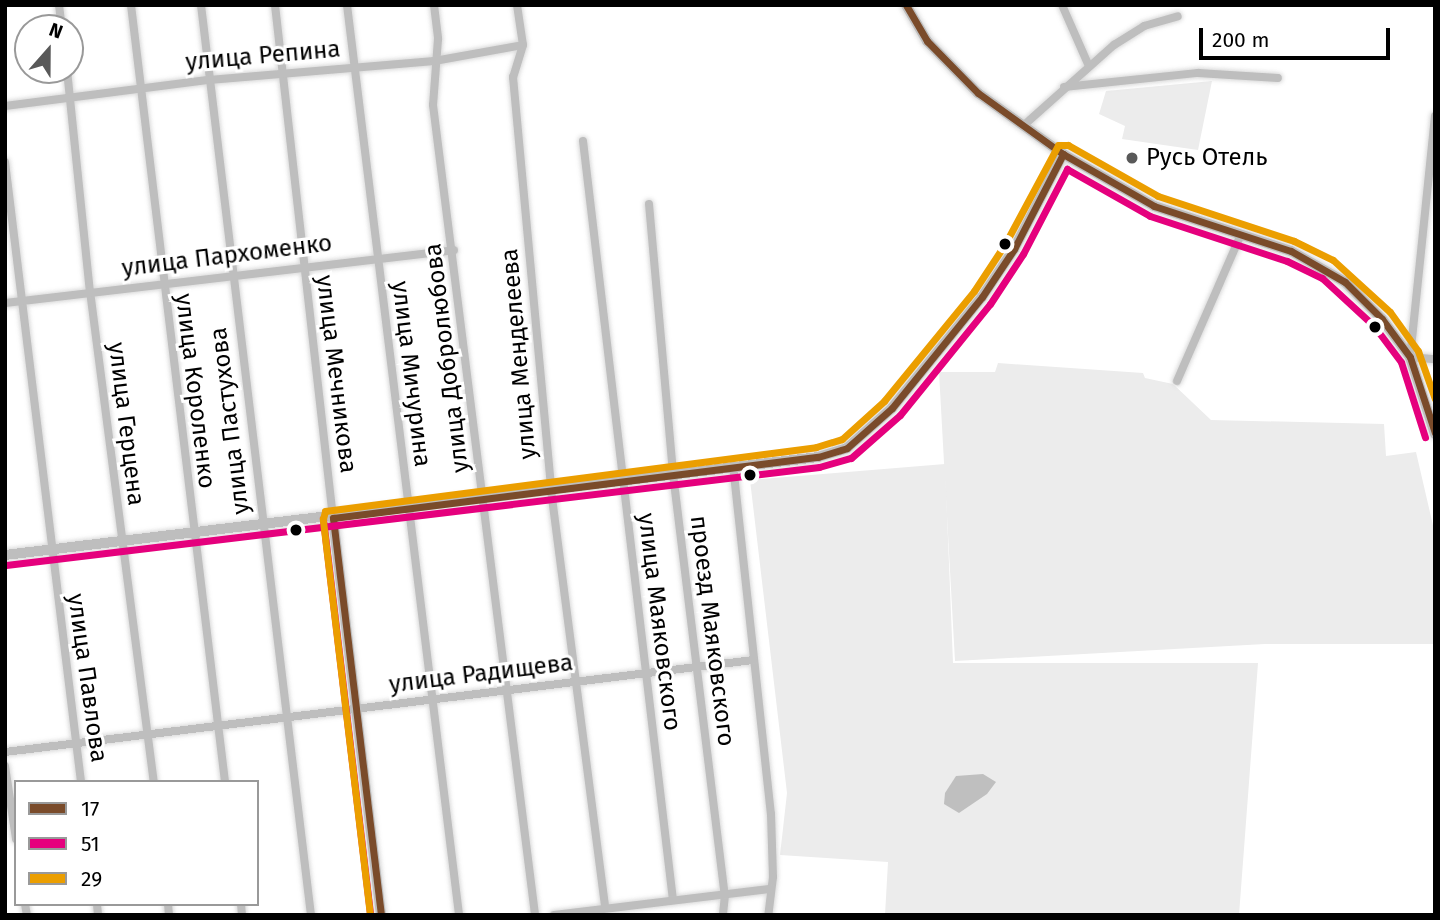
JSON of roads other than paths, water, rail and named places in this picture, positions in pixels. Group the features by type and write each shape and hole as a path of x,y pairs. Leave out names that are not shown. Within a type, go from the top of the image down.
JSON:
{"main road":[{"path":"906,5 927,41 978,93 1063,153 1154,206 1240,237 1291,251 1328,269 1384,322 1410,357 1435,434"},
{"path":"5,555 408,508 733,465 818,457 847,448 868,431 982,297 1014,249 1063,153"},
{"name":"улица Мечникова","path":"333,517 381,915"}],"street":[{"name":"улица Короленко","path":"131,5 225,780"},
{"name":"улица Пастухова","path":"201,5 311,915"},
{"name":"улица Мечникова","path":"275,5 302,265 333,517"},
{"name":"улица Мичурина","path":"347,5 430,699 459,915"},
{"name":"улица Добролюбова","path":"434,5 438,39 434,61 433,105 454,250 536,915"},
{"name":"улица Менделеева","path":"517,5 523,45 513,77 551,489 605,908"},
{"path":"1062,5 1088,64"},
{"path":"1023,126 1088,64 1144,26 1178,16"},
{"name":"улица Репина","path":"5,106 209,80 434,61 523,45"},
{"path":"1064,87 1198,73 1278,78"},
{"name":"улица Герцена","path":"69,84 90,291 154,780"},
{"path":"1435,116 1431,193 1410,357 1435,359"},
{"name":"улица Маяковского","path":"583,141 621,480 673,900"},
{"name":"улица Павлова","path":"5,162 81,780"},
{"name":"проезд Маяковского","path":"649,204 673,474 725,895 723,915"},
{"path":"1177,381 1240,237"},
{"name":"улица Пархоменко","path":"5,303 302,265 454,250"},
{"path":"733,465 771,814 774,877 769,889 768,915"},
{"name":"улица Радищева","path":"5,752 149,738 430,699 754,660"},
{"path":"5,766 14,826"},
{"path":"554,915 769,889"}],"place":[{"name":"Русь Отель","path":"1132,158"}]}
